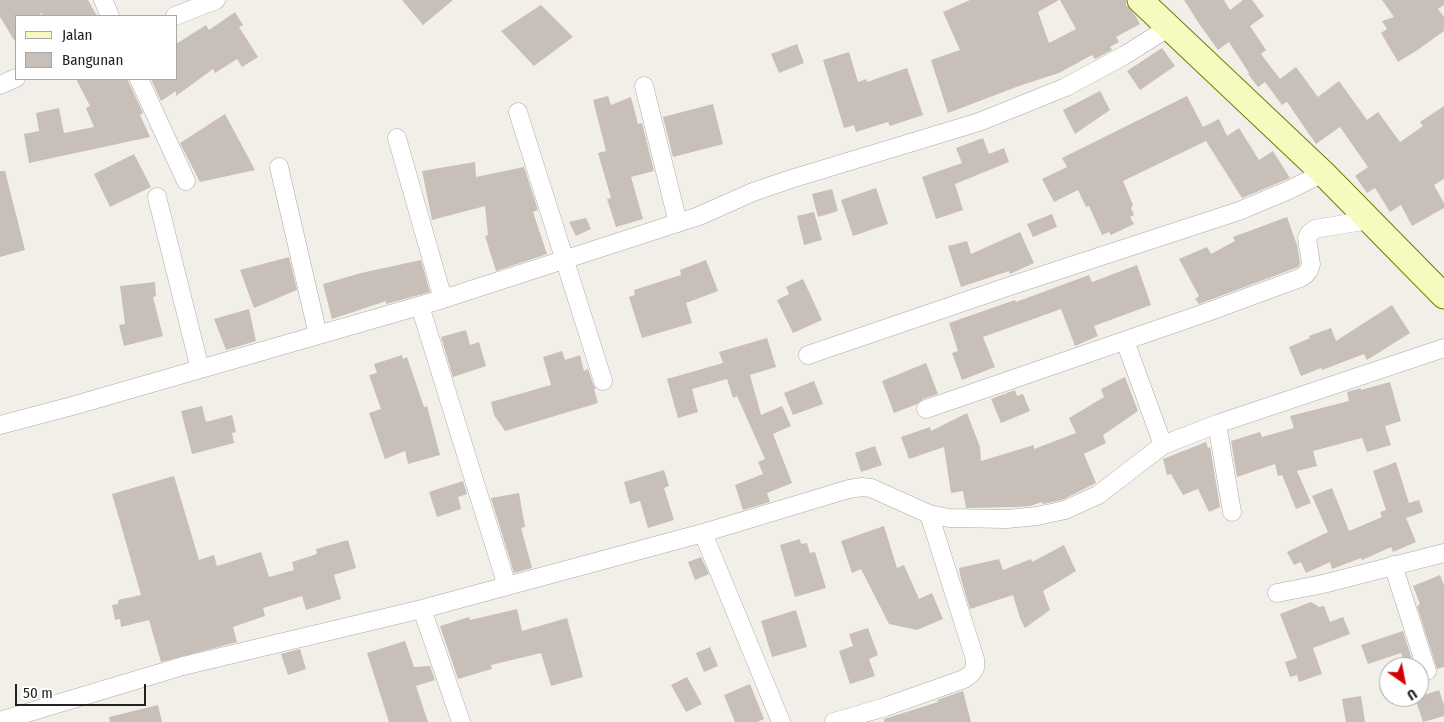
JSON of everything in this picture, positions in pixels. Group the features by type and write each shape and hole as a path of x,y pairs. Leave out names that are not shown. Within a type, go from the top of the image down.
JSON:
{"main road":[{"path":"1140,0 1323,173 1444,296"}],"street":[{"path":"103,0 110,15"},
{"path":"178,15 216,0"},
{"path":"0,425 443,299 699,216 753,192 791,178 980,122 1066,87 1125,55 1168,28"},
{"path":"0,85 15,78"},
{"path":"139,80 186,181"},
{"path":"644,86 678,223"},
{"path":"518,112 603,381"},
{"path":"397,138 443,299"},
{"path":"279,167 318,335"},
{"path":"808,355 1238,211 1290,190 1323,173"},
{"path":"157,197 200,369"},
{"path":"926,409 1205,313 1300,278 1309,270 1308,234 1315,229 1369,220"},
{"path":"420,306 507,586"},
{"path":"1125,341 1163,444"},
{"path":"0,721 184,666 422,609 704,533 849,489 872,488 929,514 949,518 1007,519 1037,516 1065,510 1098,495 1163,444 1444,348"},
{"path":"1217,424 1232,512"},
{"path":"834,722 885,707 964,679 975,668 975,659 929,514"},
{"path":"704,533 781,722"},
{"path":"1277,593 1323,584 1444,553"},
{"path":"1393,565 1423,657"},
{"path":"422,609 461,722"}],"building":[{"path":"0,0 88,0 96,15 42,15 40,12 41,15 15,15 15,41 0,17"},
{"path":"402,0 453,0 423,25"},
{"path":"970,0 1059,0 1038,12 1049,43 1076,29 1060,0 1126,0 1126,5 1140,24 1116,37 1119,42 1110,47 1112,50 1095,59 1092,55 1059,73 948,113 931,60 960,50 943,12"},
{"path":"1184,0 1224,0 1230,10 1243,0 1252,0 1264,16 1250,26 1266,50 1261,54 1280,79 1296,67 1318,97 1339,81 1367,120 1378,112 1400,142 1423,126 1420,122 1444,106 1444,179 1434,185 1444,203 1444,208 1412,226 1401,205 1390,212 1375,188 1367,193 1355,176 1368,167 1340,127 1316,144 1287,102 1282,105 1265,82 1258,87 1229,42 1218,50"},
{"path":"1382,0 1444,0 1444,5 1438,9 1444,17 1444,31 1398,62 1381,33 1387,29 1382,21 1394,17"},
{"path":"541,5 573,37 534,66 501,31"},
{"path":"235,12 243,25 239,27 258,57 242,67 237,59 215,73 213,69 176,96 176,91 161,101 151,80 178,80 178,43 206,25 209,30"},
{"path":"797,44 804,63 779,73 771,54"},
{"path":"1162,48 1175,66 1140,90 1127,71"},
{"path":"849,52 858,82 867,79 867,82 907,68 923,115 890,126 888,122 856,132 854,125 844,128 823,60"},
{"path":"77,80 128,80 143,113 140,115 150,137 29,163 24,134 39,131 36,113 59,108 64,133 94,127 86,108 90,106"},
{"path":"1100,91 1110,110 1075,134 1063,110"},
{"path":"608,96 611,105 631,97 638,124 642,123 654,171 631,177 643,219 616,227 607,199 611,198 598,153 606,151 593,100"},
{"path":"1187,96 1203,127 1219,119 1227,136 1239,128 1259,160 1273,151 1290,178 1242,198 1206,141 1123,181 1133,205 1131,208 1134,215 1130,217 1134,224 1111,235 1109,232 1102,235 1089,206 1086,207 1078,190 1054,202 1042,179 1067,167 1062,158"},
{"path":"713,104 723,144 673,157 663,117"},
{"path":"225,114 255,170 200,182 180,143"},
{"path":"983,138 989,154 1004,148 1009,162 955,184 963,210 936,219 922,177 962,163 956,148"},
{"path":"134,154 151,187 110,207 94,174"},
{"path":"475,162 476,177 524,167 538,210 533,212 547,254 496,271 485,236 488,235 485,206 432,220 422,171"},
{"path":"0,171 5,171 25,250 0,257"},
{"path":"876,188 888,224 853,236 841,200"},
{"path":"832,189 838,211 818,217 812,194"},
{"path":"814,212 822,240 804,245 797,216"},
{"path":"1052,214 1057,227 1033,237 1027,224"},
{"path":"1287,217 1297,245 1300,263 1298,267 1199,304 1195,299 1199,296 1179,259 1207,247 1211,254 1235,241 1233,237"},
{"path":"586,218 591,229 576,236 569,222"},
{"path":"1020,232 1034,263 1010,274 1009,271 961,287 948,246 967,241 971,254"},
{"path":"289,257 297,290 254,308 240,270"},
{"path":"421,260 430,292 386,304 386,301 332,319 323,284 361,273"},
{"path":"706,260 718,291 686,303 692,323 642,338 629,297 635,295 634,290 681,275 680,270"},
{"path":"1137,265 1151,305 1094,326 1098,336 1075,346 1061,309 983,337 995,367 962,380 952,353 958,351 949,323 1015,300 1016,302 1089,275 1092,282"},
{"path":"803,279 822,320 793,333 777,300 789,294 786,287"},
{"path":"155,282 156,296 153,297 163,336 124,346 119,325 125,324 120,286"},
{"path":"1392,305 1410,333 1367,360 1364,354 1301,376 1289,347 1310,338 1309,336 1331,328 1336,341"},
{"path":"249,309 256,341 226,350 214,319"},
{"path":"466,330 470,345 479,342 486,366 453,377 441,337"},
{"path":"767,338 776,367 750,375 761,415 782,406 791,426 773,434 792,483 767,493 770,502 743,510 735,485 763,474 758,462 765,459 737,396 733,398 727,379 692,389 698,412 678,418 667,379 723,363 719,352"},
{"path":"562,351 565,360 580,355 584,371 588,369 596,389 594,389 598,403 505,431 494,415 491,402 551,385 543,357"},
{"path":"402,355 403,359 407,357 424,407 427,406 440,455 408,464 405,451 385,459 369,413 381,409 369,375 377,373 374,364"},
{"path":"926,363 938,394 894,413 882,381"},
{"path":"1125,377 1138,411 1103,435 1106,443 1084,454 1096,483 1062,500 1043,504 1042,502 1030,506 966,508 963,491 951,493 944,447 909,459 901,437 930,427 931,431 967,413 980,447 981,461 1034,445 1034,449 1076,433 1069,418 1104,397 1101,389"},
{"path":"814,381 823,404 793,415 784,393"},
{"path":"1390,382 1401,421 1385,426 1391,445 1367,452 1362,438 1313,451 1317,466 1297,471 1311,503 1296,509 1282,475 1278,476 1275,464 1237,477 1231,441 1260,432 1262,437 1294,428 1290,416 1349,401 1347,392"},
{"path":"1015,390 1017,396 1023,394 1030,411 1001,423 991,399"},
{"path":"202,406 206,422 232,415 236,432 232,433 234,443 192,454 181,411"},
{"path":"1206,442 1208,448 1210,447 1220,507 1209,512 1198,489 1183,495 1171,474 1167,475 1163,459"},
{"path":"875,446 882,465 861,472 855,453"},
{"path":"1396,462 1409,503 1419,500 1423,512 1406,518 1416,542 1393,552 1391,547 1362,560 1361,558 1332,569 1330,562 1306,573 1301,562 1294,565 1287,552 1328,532 1312,496 1332,488 1349,531 1382,517 1380,512 1386,510 1373,471"},
{"path":"664,470 669,486 664,488 674,520 648,528 640,501 630,504 624,482"},
{"path":"174,476 199,560 214,555 217,566 261,552 269,577 294,570 292,562 317,554 316,549 348,540 356,568 334,575 341,599 306,610 302,596 263,608 265,616 233,627 237,642 161,662 149,620 121,627 120,619 115,620 112,605 118,604 118,600 141,595 112,494"},
{"path":"463,481 467,494 458,497 461,509 437,517 429,492"},
{"path":"519,493 525,527 521,528 532,568 514,573 491,498"},
{"path":"884,526 897,568 904,565 919,599 932,593 943,619 917,630 889,624 861,569 852,573 841,541"},
{"path":"800,539 801,544 807,543 810,553 815,552 826,588 795,597 780,545"},
{"path":"1064,545 1076,571 1043,591 1050,610 1025,628 1013,595 970,609 959,568 999,559 1003,570 1031,559 1032,562"},
{"path":"701,557 709,574 695,580 688,562"},
{"path":"1440,575 1444,585 1444,667 1437,669 1417,606 1420,604 1413,586"},
{"path":"1311,602 1319,607 1324,606 1330,622 1343,617 1350,634 1313,648 1322,674 1299,682 1297,675 1290,677 1285,662 1297,658 1280,614"},
{"path":"517,609 522,631 567,618 583,677 551,686 541,653 491,665 492,669 458,679 440,626 469,617 470,620"},
{"path":"796,610 807,647 772,657 761,621"},
{"path":"868,628 878,655 869,659 875,676 850,684 839,651 853,646 849,634"},
{"path":"1403,631 1411,657 1403,657 1401,653 1389,657 1379,657 1379,660 1368,664 1361,645"},
{"path":"405,641 414,667 430,666 435,680 416,686 428,722 389,722 367,653"},
{"path":"710,647 718,666 704,672 696,653"},
{"path":"300,649 306,669 288,675 281,654"},
{"path":"687,677 702,704 686,712 671,685"},
{"path":"750,684 764,719 757,722 735,722 724,695"},
{"path":"1439,690 1444,705 1444,716 1423,722 1418,707 1429,707 1429,693"},
{"path":"963,691 971,722 884,722 884,719 938,702 937,700"},
{"path":"1361,696 1365,722 1346,722 1342,699"},
{"path":"158,705 162,722 110,722 109,717"}]}
